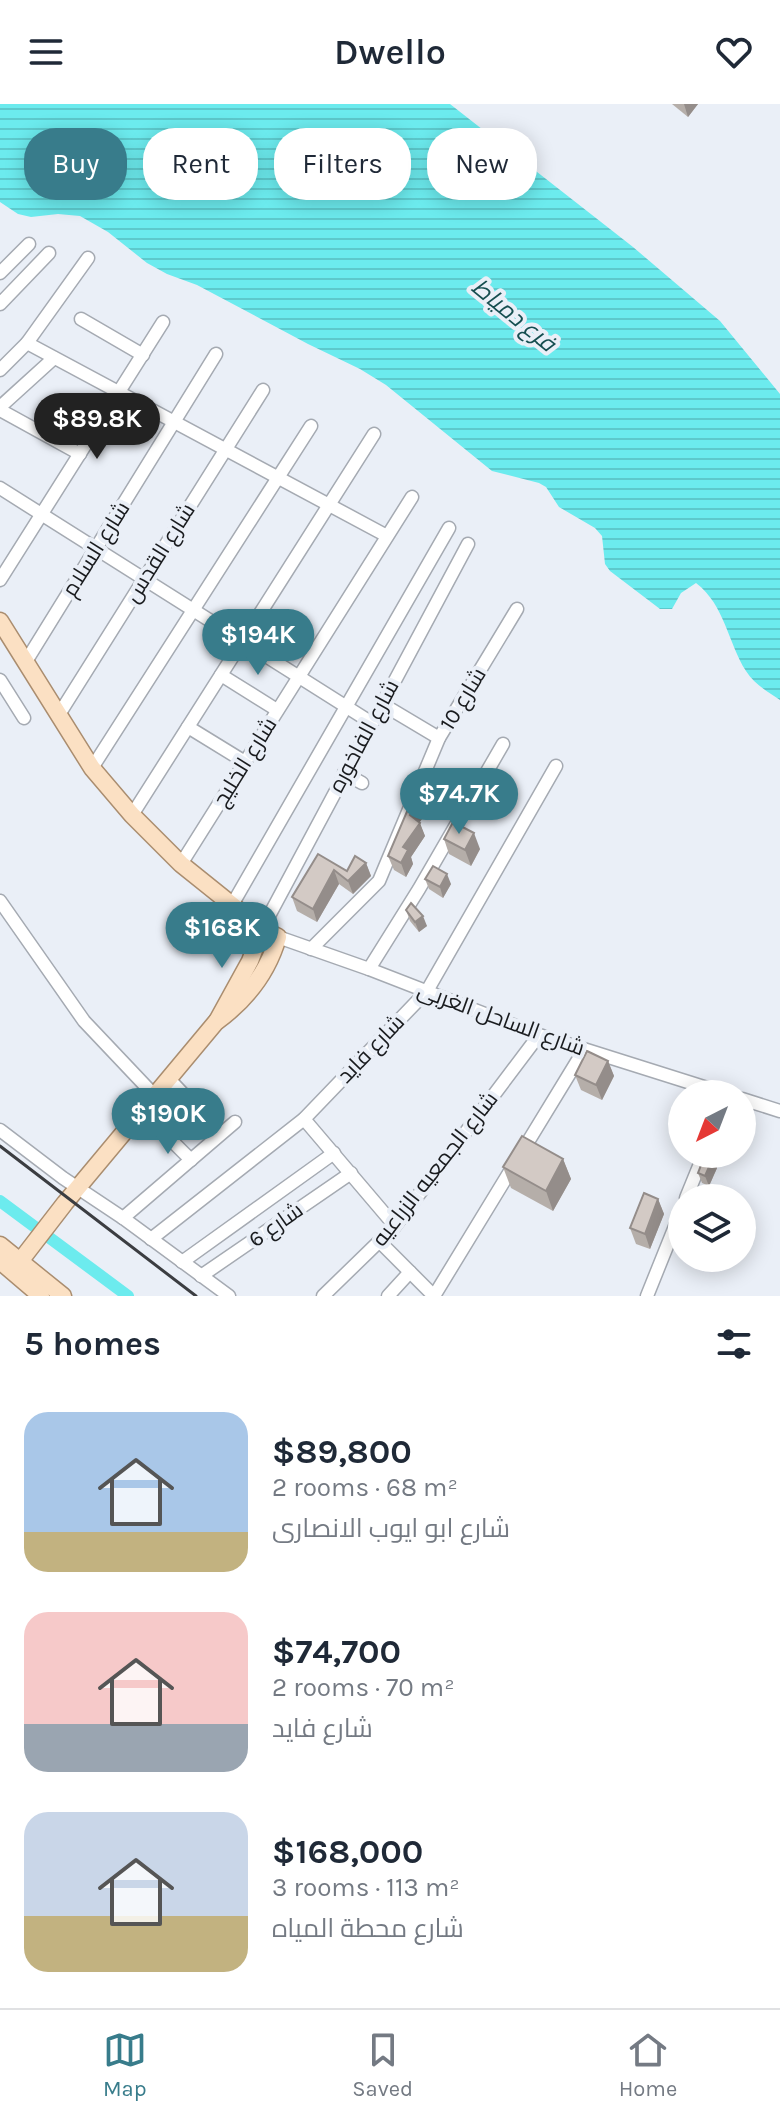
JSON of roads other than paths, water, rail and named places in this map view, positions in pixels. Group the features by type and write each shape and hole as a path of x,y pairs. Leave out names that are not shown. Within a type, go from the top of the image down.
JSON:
{"main road":[{"path":"0,621 92,768 132,815 181,864 262,929 278,937 274,951 252,987 233,1009 216,1022"},
{"path":"25,1254 216,1022 250,961 262,929"},
{"path":"0,1245 25,1254 63,1296"},
{"path":"0,1261 41,1296"}],"street":[{"path":"0,273 29,244"},
{"path":"0,304 49,253"},
{"path":"0,370 27,343 88,258"},
{"path":"81,319 143,355"},
{"path":"0,580 163,322"},
{"path":"27,343 387,536"},
{"name":"شارع السلام","path":"25,663 216,354"},
{"path":"54,358 0,408 80,454"},
{"name":"شارع القدس","path":"58,716 263,390"},
{"path":"92,768 311,426"},
{"path":"132,815 374,434"},
{"path":"0,488 372,723"},
{"name":"شارع الخليج","path":"181,864 412,497"},
{"path":"232,905 449,528"},
{"name":"شارع الفاخوره","path":"262,929 468,544"},
{"name":"شارع 10","path":"311,949 379,881 439,738 517,609"},
{"path":"221,675 277,710"},
{"path":"0,680 4,697 24,718"},
{"path":"382,704 439,738"},
{"path":"188,727 245,762"},
{"path":"369,969 503,744"},
{"name":"شارع فايد","path":"151,1239 304,1119 427,991 556,766"},
{"path":"344,773 362,783"},
{"path":"0,901 84,1021 155,1096"},
{"name":"شارع الساحل الغربى","path":"278,937 539,1035 681,1080"},
{"name":"شارع الجمعيه الزراعيه","path":"323,1296 381,1243 539,1035"},
{"path":"381,1243 434,1296 584,1050"},
{"path":"169,1079 202,1114"},
{"path":"756,1103 780,1111"},
{"path":"142,1111 191,1160"},
{"path":"304,1119 395,1226"},
{"path":"123,1218 235,1122"},
{"path":"0,1130 229,1296"},
{"path":"182,1262 334,1153"},
{"name":"شارع 6","path":"201,1276 351,1173"},
{"path":"647,1296 668,1244"},
{"path":"388,1296 410,1272"}],"water":[{"name":"فرع دمياط","path":"0,104 450,104 481,128 427,128 427,200 537,200 537,172 633,247 720,321 780,394 780,700 749,676 714,602 706,592 696,583 681,593 672,609 660,609 610,571 605,564 602,536 595,528 559,507 546,487 492,471 386,385 197,285 147,263 108,232 80,216 58,214 31,217 18,214 0,202"}],"waterway":[{"path":"0,1201 128,1296"}],"railway":[{"path":"0,1146 196,1296"}]}
